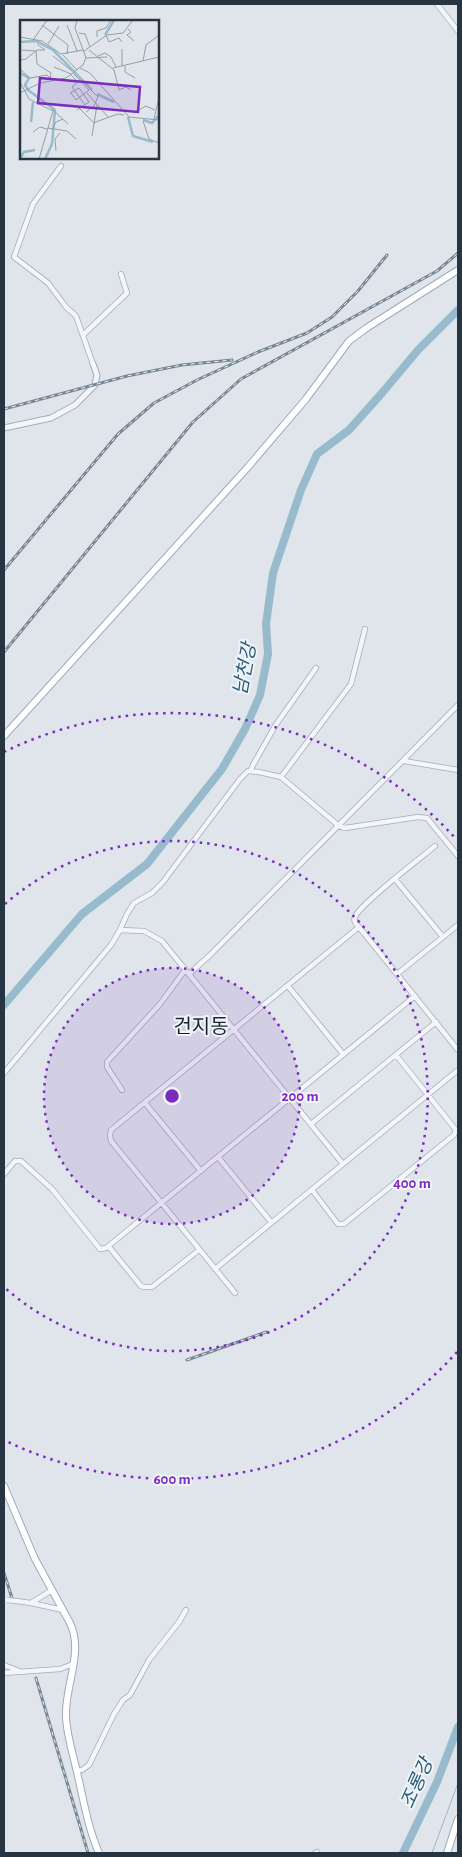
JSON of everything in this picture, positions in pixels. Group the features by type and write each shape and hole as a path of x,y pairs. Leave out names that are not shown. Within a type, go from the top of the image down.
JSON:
{"main road":[{"path":"4,736 248,467 306,399 349,341 458,270"},
{"path":"4,1486 35,1559 74,1635 75,1648 67,1693 66,1717 89,1825 99,1853"},
{"path":"447,1853 458,1818"}],"street":[{"path":"437,4 458,31"},
{"path":"4,428 51,418 75,404 95,385 97,375 76,316 42,278 14,257 32,204 61,166"},
{"path":"83,335 127,292 121,274"},
{"path":"282,777 351,684 365,629"},
{"path":"252,770 275,726 316,668"},
{"path":"122,1090 106,1067 107,1062 187,972 209,956 458,706"},
{"path":"404,761 458,770"},
{"path":"4,1073 111,945 134,903 152,893 162,882 248,771 252,770 282,777 339,826 345,828 422,817 427,818 458,856"},
{"path":"435,846 367,902 355,916 354,920 458,1050"},
{"path":"395,879 443,937"},
{"path":"397,974 458,925"},
{"path":"235,1293 110,1138 111,1130 359,927"},
{"path":"120,930 136,930 151,934 162,941 343,1164"},
{"path":"288,986 343,1054"},
{"path":"4,1174 15,1161 21,1161 52,1190 100,1249 109,1247 415,996"},
{"path":"311,1124 436,1022"},
{"path":"312,1190 338,1224 344,1224 454,1135 456,1130 396,1055"},
{"path":"215,1269 458,1070"},
{"path":"146,1103 200,1171"},
{"path":"218,1157 271,1222"},
{"path":"109,1247 141,1286 148,1288 152,1287 199,1250"},
{"path":"31,1603 52,1590"},
{"path":"6,1600 16,1600 62,1610"},
{"path":"77,1770 86,1768 93,1760 114,1714 123,1700 130,1694 149,1660 179,1622 186,1610"},
{"path":"4,1673 60,1669 73,1664"},
{"path":"4,1665 22,1672"}],"waterway":[{"name":"남천강","path":"4,1005 82,914 147,864 222,769 245,729 260,695 268,654 266,624 273,573 301,490 317,454 349,430 418,350 458,310"},
{"name":"조롱강","path":"403,1853 437,1782 458,1727"},
{"path":"432,1853 458,1783"}],"railway":[{"path":"4,652 193,422 241,379 437,271 458,253"},
{"path":"4,570 118,434 154,403 197,380 258,352 307,333 332,317 358,291 387,255"},
{"path":"4,409 127,376 182,365 232,360"},
{"path":"187,1360 266,1332"},
{"path":"4,1573 12,1598"},
{"path":"36,1678 88,1853"}],"district":[{"name":"건지동","path":"201,1026"}]}
